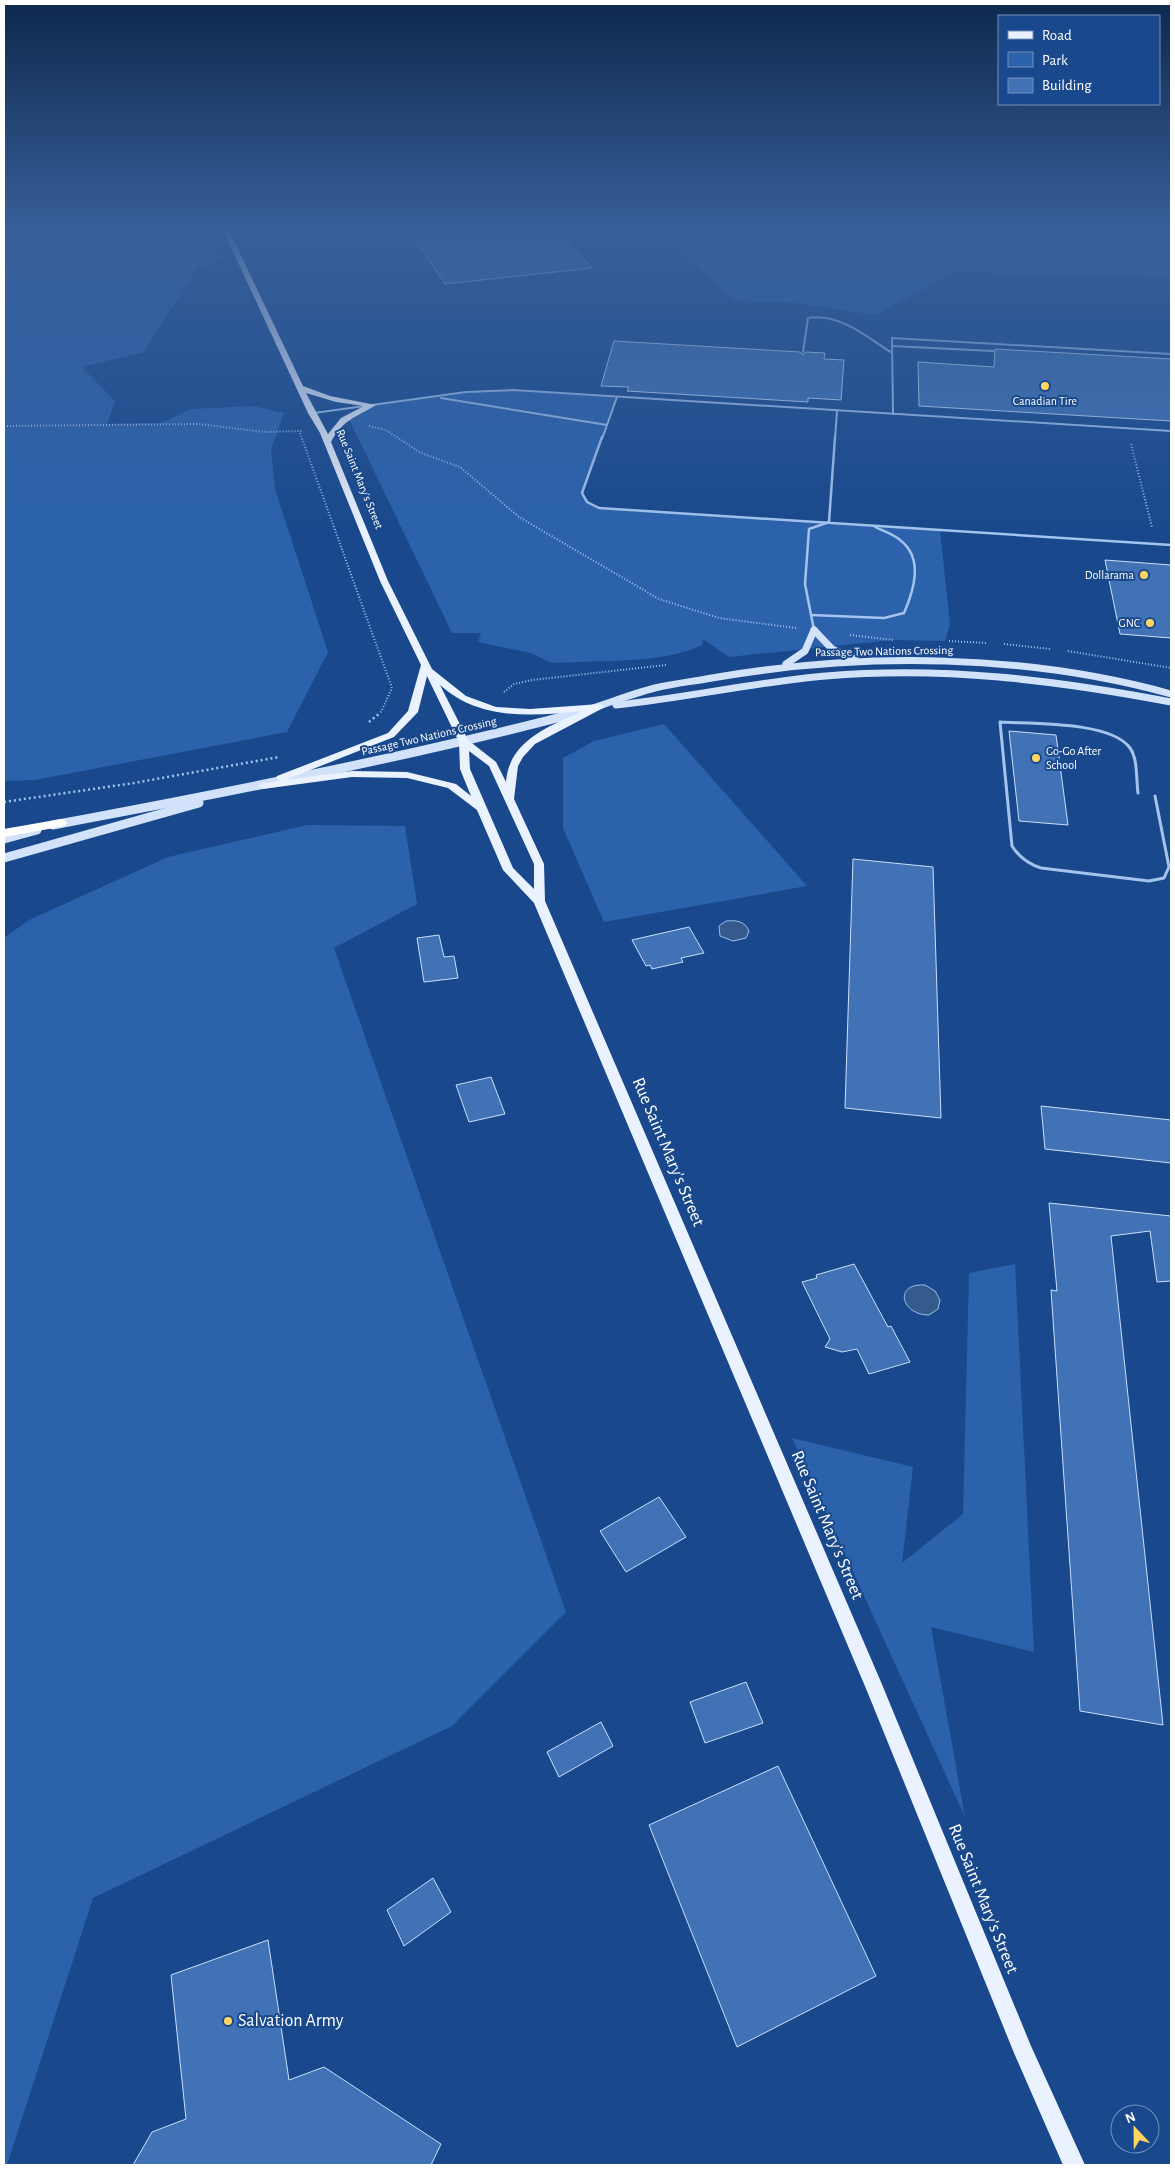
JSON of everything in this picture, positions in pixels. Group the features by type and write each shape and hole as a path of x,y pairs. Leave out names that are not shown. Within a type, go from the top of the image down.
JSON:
{"highway":[{"path":"4,833 61,822"}],"main road":[{"name":"Rue Saint Mary's Street","path":"273,329 312,413 321,427 384,581 464,742 465,769 508,870 539,901 867,1669 1024,2053 1074,2165"},
{"path":"301,388 321,397 342,402 373,405"},
{"path":"327,443 335,426 348,416 373,405"},
{"path":"814,630 828,648 842,656 865,662"},
{"path":"778,667 800,658 809,648 814,630"},
{"name":"Passage Two Nations Crossing","path":"4,839 61,822 263,786 464,742 600,707 654,688 778,667 925,661 1030,666 1126,682 1170,693"},
{"path":"263,786 391,735 413,712 425,666 462,698 492,710 534,712 600,707"},
{"name":"Passage Two Nations Crossing","path":"600,707 668,700 758,684 825,676 936,672 1055,682 1171,702"},
{"path":"510,802 511,773 518,756 531,741 600,707"},
{"name":"Rue Saint Mary's Street","path":"464,742 494,764 539,864 539,901"},
{"path":"263,786 352,774 407,775 452,786 481,808"},
{"name":"Passage Two Nations Crossing","path":"4,858 263,786"}],"lane":[{"path":"803,352 806,329"},
{"path":"853,329 892,353"},
{"path":"893,414 892,338 1171,354"},
{"path":"892,346 993,351"},
{"path":"312,413 490,390 617,396 1171,432"},
{"path":"617,396 582,493 587,502 599,508 1171,545"},
{"path":"436,397 607,425"},
{"path":"828,522 838,411"},
{"path":"814,630 805,584 809,529 828,522"},
{"path":"811,615 884,618 904,612 914,593 914,556 903,542 872,525"},
{"path":"1138,793 1130,748 1115,736 1098,730 1000,722 1012,846 1022,859 1030,865 1041,868 1149,881 1164,878 1168,873 1169,867 1155,796"}],"path":[{"path":"339,423 350,421 386,430 421,453 460,467 519,517 659,599 719,618 893,640"},
{"path":"4,426 161,423 227,425 283,434 321,427"},
{"path":"1127,429 1156,544"},
{"path":"300,432 392,688 380,714 367,724"},
{"path":"4,802 134,783 288,756"}],"green space":[{"path":"4,329 158,329 144,352 82,367 115,401 107,424 161,423 191,409 253,406 284,413 271,449 275,489 328,652 287,732 35,780 4,781"},
{"path":"490,390 617,397 582,493 587,502 599,508 940,530 950,624 945,641 893,640 729,657 703,639 702,645 687,651 651,658 557,663 549,662 531,653 478,642 481,633 452,633 350,421 343,420 373,405"},
{"path":"664,724 807,886 604,922 563,828 563,758 594,741"},
{"path":"307,825 405,826 417,904 334,948 566,1612 452,1726 93,1898 7,2165 4,2165 4,938 29,920 168,857"},
{"path":"1015,1264 1034,1652 931,1627 965,1817 792,1438 913,1467 902,1563 963,1514 969,1273"}],"shaded area":[{"path":"726,921 743,923 749,931 746,938 733,941 720,936 719,926"},
{"path":"925,1285 935,1291 940,1300 938,1309 929,1315 919,1314 912,1310 904,1299 908,1289"}],"building":[{"path":"614,341 800,352 803,355 806,352 825,353 824,359 844,360 841,400 808,398 808,402 627,391 629,387 601,386"},
{"name":"Canadian Tire","path":"995,349 1171,359 1171,421 919,406 918,362 994,367"},
{"path":"1105,560 1171,565 1171,638 1120,634"},
{"name":"Go-Go After School","path":"1009,731 1056,735 1068,825 1019,821"},
{"path":"853,859 933,867 941,1118 845,1108"},
{"path":"689,927 704,953 681,958 683,962 652,969 650,965 646,966 632,940"},
{"path":"439,935 444,957 454,956 458,978 424,982 417,938"},
{"path":"491,1077 505,1114 469,1122 456,1085"},
{"path":"1041,1106 1171,1120 1171,1163 1045,1149"},
{"path":"1049,1203 1171,1216 1171,1281 1157,1282 1150,1231 1111,1236 1163,1725 1080,1711 1051,1290 1057,1291"},
{"path":"854,1264 888,1327 891,1326 910,1362 869,1374 857,1349 842,1352 825,1347 830,1339 802,1282 817,1278 816,1275"},
{"path":"659,1497 686,1537 626,1572 600,1531"},
{"path":"746,1682 763,1723 705,1743 690,1702"},
{"path":"601,1722 613,1746 559,1777 547,1752"},
{"path":"778,1766 876,1976 737,2047 649,1825"},
{"path":"433,1878 451,1912 404,1946 387,1910"},
{"name":"Salvation Army","path":"268,1940 289,2080 324,2067 441,2144 431,2165 133,2165 152,2132 186,2119 171,1975"}],"place":[{"name":"Canadian Tire","path":"1045,386"},
{"name":"Dollarama","path":"1144,575"},
{"name":"GNC","path":"1150,623"},
{"name":"Go-Go After School","path":"1036,758"},
{"name":"Salvation Army","path":"228,2021"}]}
